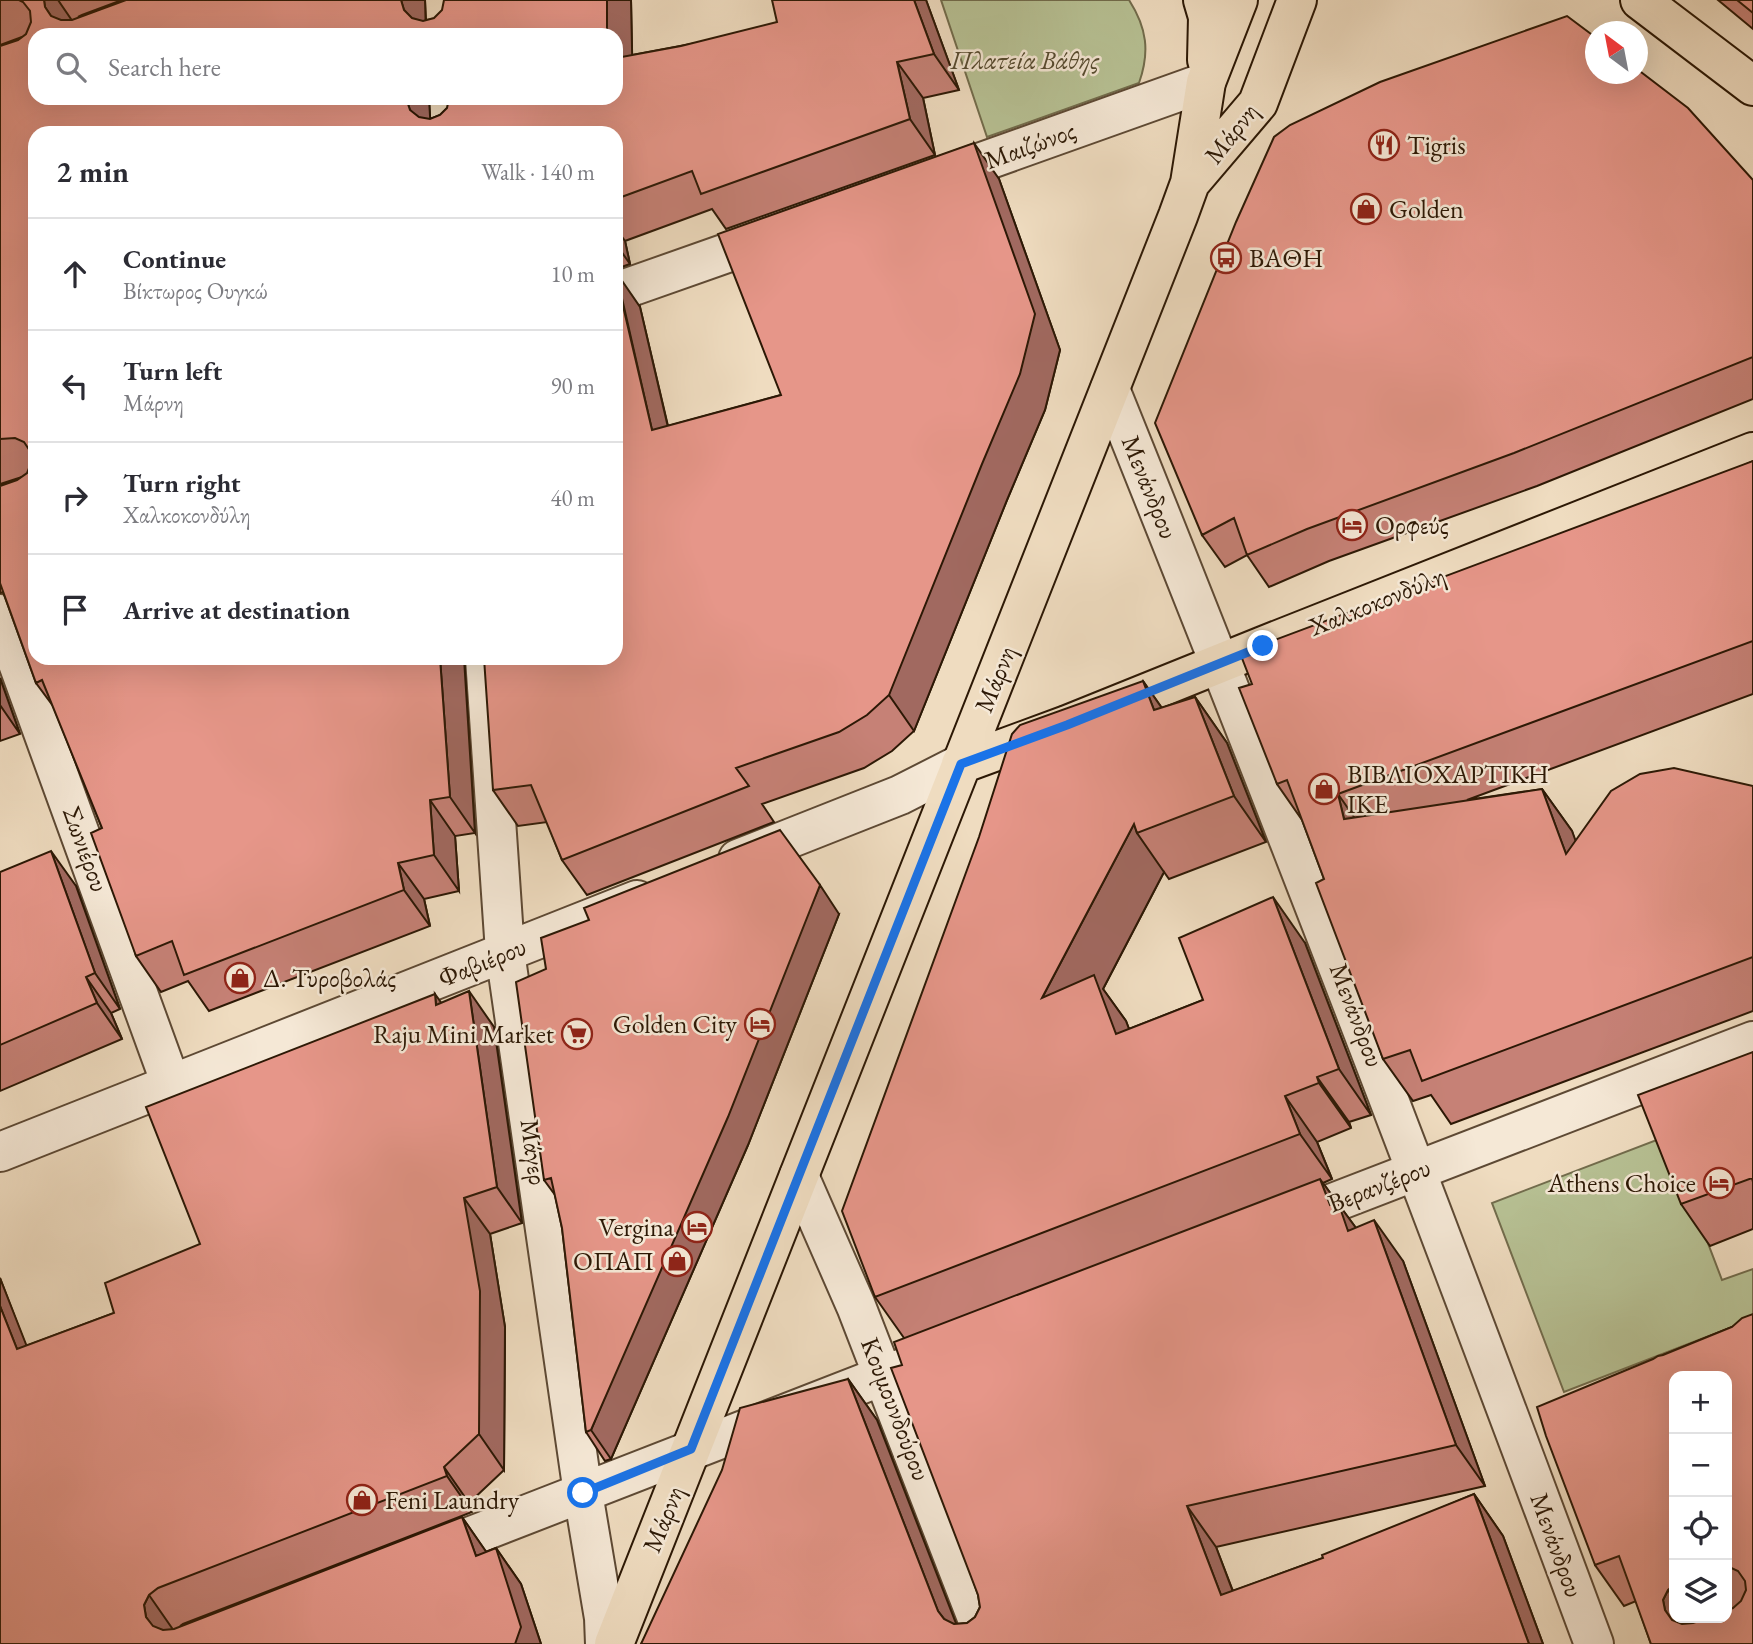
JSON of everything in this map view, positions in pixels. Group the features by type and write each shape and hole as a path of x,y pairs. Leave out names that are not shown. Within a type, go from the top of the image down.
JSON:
{"main road":[{"path":"1203,0 1208,18 1206,82"},
{"name":"Μάρνη","path":"614,1644 1190,183 1206,82 1238,0"},
{"name":"Μάρνη","path":"1190,183 1258,103 1297,0"},
{"path":"1640,0 1753,86"},
{"name":"Χαλκοκονδύλη","path":"961,764 1067,725 1753,452"}],"street":[{"name":"Μαιζώνος","path":"907,189 1206,82"},
{"path":"623,290 803,226"},
{"name":"Μενάνδρου","path":"1110,388 1221,663 1415,1171 1532,1438 1594,1644"},
{"name":"Σωνιέρου","path":"0,614 171,1084"},
{"name":"Μάγερ","path":"485,665 505,953 583,1493 604,1618 605,1644"},
{"path":"702,874 900,795 961,764"},
{"name":"Φαβιέρου","path":"0,1152 665,888"},
{"name":"Βερανζέρου","path":"1261,1230 1753,1041"},
{"name":"Κουμουνδούρου","path":"799,1176 856,1306 987,1644"},
{"path":"393,1566 964,1344"}],"green space":[{"name":"Πλατεία Βάθης","path":"941,0 1129,0 1140,20 1145,40 1145,61 1139,83 987,137"},
{"path":"1667,1136 1722,1280 1753,1269 1753,1319 1564,1392 1492,1203"}],"building":[{"path":"19,0 44,0 51,16 72,20 126,0 401,0 404,10 412,18 423,21 434,18 442,10 444,0 607,0 607,28 28,28 30,11"},
{"path":"772,0 914,0 934,54 897,62 910,119 701,194 692,171 623,196 623,126 28,126 28,448 24,442 15,438 0,439 0,46 26,34 28,29 28,105 408,105 419,117 430,119 440,115 448,105 623,105 623,57 681,46 777,22"},
{"path":"1737,0 1753,0 1753,13"},
{"path":"1567,16 1585,30 1585,84 1648,84 1648,77 1688,108 1753,180 1753,357 1514,453 1307,529 1247,555 1234,518 1202,535 1155,423 1236,222 1274,137 1290,125 1380,82"},
{"path":"974,143 1035,314 1020,374 889,695 867,715 839,732 736,768 749,786 562,860 531,785 493,790 484,665 623,665 623,306 652,430 781,395 718,234"},
{"path":"1753,461 1753,641 1338,794 1344,819 1542,789 1566,854 1611,791 1640,774 1674,768 1753,786 1753,957 1422,1081 1410,1050 1383,1059 1316,883 1324,879 1287,780 1277,784 1239,688 1252,684 1240,653"},
{"path":"28,470 28,661 0,583 0,486"},
{"path":"30,665 441,665 450,797 430,800 434,855 398,863 404,890 184,975 172,941 136,956 91,833 102,828 42,680 36,683"},
{"path":"1143,681 1154,710 1195,697 1234,796 1137,833 1134,824 1042,998 1094,975 1116,1034 1203,1000 1179,938 1273,897 1339,1069 1317,1077 1319,1083 1285,1096 1300,1134 875,1297 842,1211 979,837 1012,734 1020,725"},
{"path":"780,830 820,885 728,1117 591,1430 586,1432 562,1228 551,1178 544,1180 516,982 546,969 541,938 589,920 584,908"},
{"path":"51,851 95,973 86,977 97,1003 0,1045 0,872"},
{"path":"469,991 497,1187 464,1198 480,1291 479,1434 444,1467 447,1476 158,1588 149,1595 144,1605 146,1617 153,1626 163,1630 174,1629 462,1517 476,1556 496,1548 521,1627 515,1644 0,1644 0,1306 17,1349 114,1313 105,1283 200,1244 146,1107 435,994 436,1005"},
{"path":"1753,1052 1753,1182 1752,1178 1681,1204 1638,1095"},
{"path":"1320,1179 1330,1205 1338,1202 1348,1231 1374,1220 1456,1445 1187,1506 1221,1595 1323,1558 1322,1555 1474,1494 1529,1644 641,1644 722,1470 740,1408 848,1379 938,1611 944,1619 954,1624 967,1623 975,1617 980,1607 978,1595 891,1368 902,1365 894,1342"},
{"path":"1753,1314 1753,1644 1651,1644 1619,1556 1595,1565 1537,1407 1732,1327 1742,1318"}],"place":[{"name":"Tigris","path":"1384,145"},
{"name":"Golden","path":"1366,209"},
{"name":"ΒΑΘΗ","path":"1226,258"},
{"name":"Ορφεύς","path":"1352,525"},
{"name":"ΒΙΒΛΙΟΧΑΡΤΙΚΗ ΙΚΕ","path":"1324,789"},
{"name":"Δ. Τυροβολάς","path":"240,978"},
{"name":"Golden City","path":"760,1024"},
{"name":"Raju Mini Market","path":"577,1034"},
{"name":"Athens Choice","path":"1719,1183"},
{"name":"Vergina","path":"697,1227"},
{"name":"ΟΠΑΠ","path":"677,1261"},
{"name":"Feni Laundry","path":"362,1500"}],"route":[{"path":"583,1493 691,1449 961,764 1067,725 1263,646"}]}
